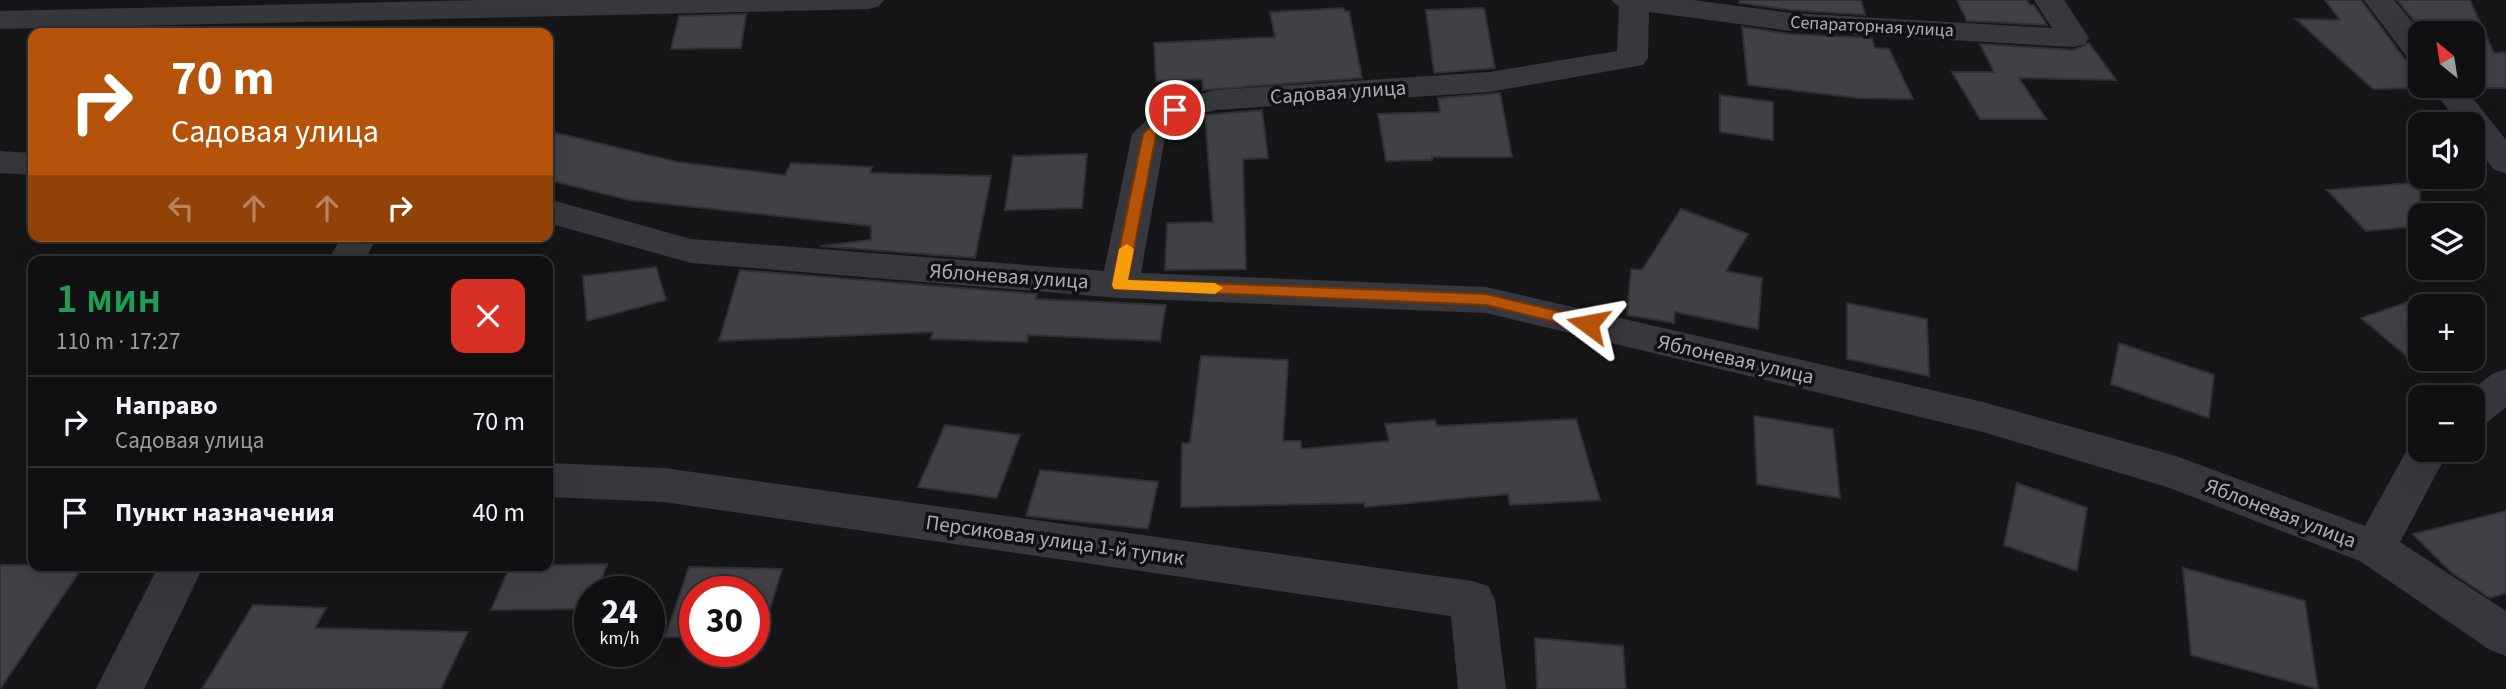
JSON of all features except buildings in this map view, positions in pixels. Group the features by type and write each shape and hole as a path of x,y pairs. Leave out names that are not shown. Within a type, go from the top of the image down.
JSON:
{"street":[{"path":"0,20 869,0"},
{"name":"Сепараторная улица","path":"1630,1 1789,11 2074,38 2049,0"},
{"path":"2379,0 2408,37"},
{"name":"Садовая улица","path":"1119,285 1149,134 1175,110 1216,100 1489,82 1632,58 1630,1"},
{"path":"2455,98 2506,162"},
{"path":"0,162 28,164"},
{"name":"Яблоневая улица","path":"553,212 691,251 1119,285 1486,300 1983,417 2176,473 2375,548 2506,636"},
{"path":"2485,402 2506,384"},
{"path":"2375,548 2422,462"},
{"name":"Персиковая улица 1-й тупик","path":"553,480 664,485 1472,600 1482,689"},
{"path":"121,689 179,571"}],"slow traffic":[{"path":"1127,249 1119,285 1215,288"}],"route":[{"path":"1175,110 1149,134 1119,285 1486,300 1588,324"}]}
